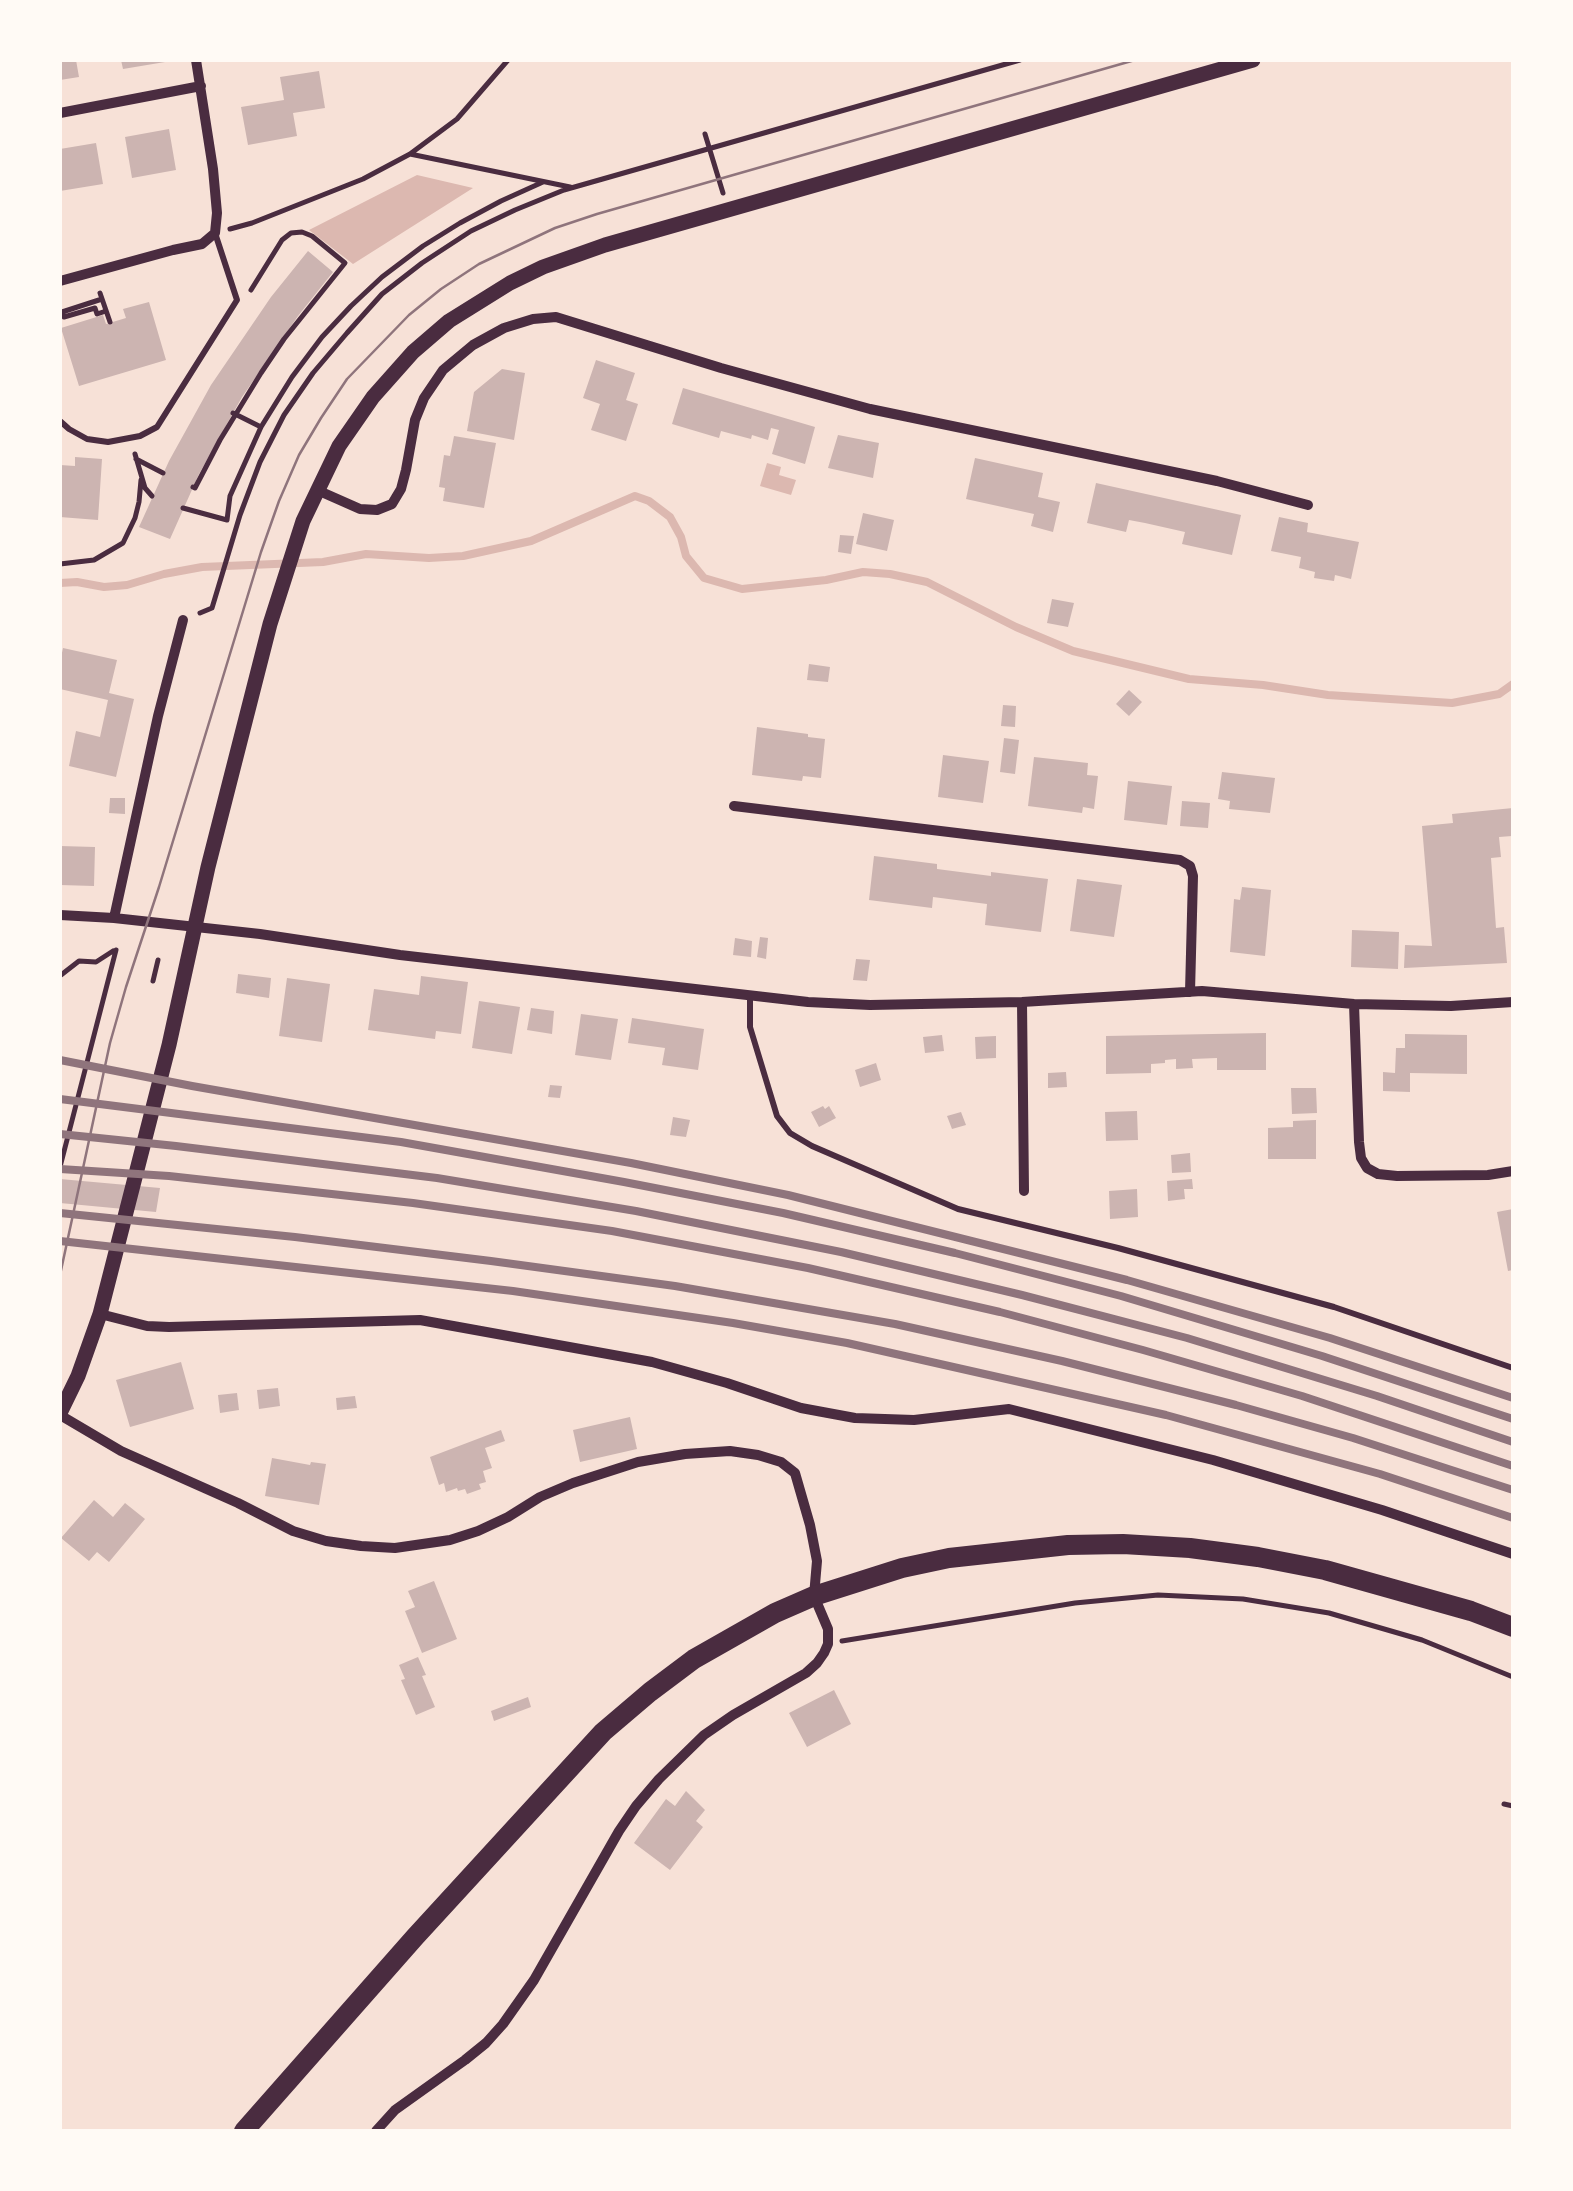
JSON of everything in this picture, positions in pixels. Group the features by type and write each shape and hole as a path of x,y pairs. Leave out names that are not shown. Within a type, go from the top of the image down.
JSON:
{"main road":[{"path":"244,2131 603,1732 694,1659 775,1613 814,1596 902,1568 967,1556 1068,1545 1122,1544 1190,1548 1325,1570 1471,1611 1513,1627"}],"street":[{"path":"60,281 202,244 215,233 213,168 196,60"},
{"path":"376,2131 396,2110 475,2051 503,2024 534,1980 619,1831 659,1779 704,1736 733,1715 806,1673 828,1644 828,1629 814,1596 817,1561 796,1473 781,1462 758,1455 685,1454 638,1462 573,1483 478,1531 450,1540 396,1548 361,1546 293,1532 238,1502 121,1451 60,1414 100,1314 169,1045 252,688 294,549 317,490 339,446 373,397 412,352 478,302 543,267 604,246 1253,60"},
{"path":"60,113 201,86"},
{"path":"317,490 360,509 377,510 392,504 401,490 415,420 443,370 473,345 504,328 532,319 556,317 870,409 1217,481 1308,504"},
{"path":"114,918 183,620"},
{"path":"734,806 1180,860 1190,866 1192,876 1190,992"},
{"path":"60,915 196,926 400,955 808,1002 1022,1002 1190,992 1354,1004 1451,1006 1513,1002"},
{"path":"1022,1002 1024,1191"},
{"path":"1354,1004 1359,1142 1367,1168 1396,1176 1513,1171"},
{"path":"100,1314 147,1326 169,1327 420,1320 652,1362 800,1408 856,1418 914,1420 1009,1409 1213,1460 1513,1554"}],"lane":[{"path":"60,421 87,439 108,442 140,436 157,427 237,300 215,233"},
{"path":"750,996 750,1028 777,1116 790,1133 812,1146 958,1209 1334,1307 1513,1368"}],"path":[{"path":"215,233 252,223 363,179 410,154 457,119 508,60"},
{"path":"705,134 719,179"},
{"path":"410,154 573,188"},
{"path":"232,538 227,520 230,496 260,427 322,337 382,277 423,246 501,201 544,182"},
{"path":"193,487 234,413 284,339 345,262 312,236 291,233 282,240 247,295 237,300"},
{"path":"106,311 97,314 95,308 64,317 62,312 102,296 110,322"},
{"path":"234,413 260,427"},
{"path":"131,438 142,480 152,496"},
{"path":"136,460 163,473"},
{"path":"60,564 94,560 123,543 140,502 142,480"},
{"path":"183,508 227,520"},
{"path":"183,620 212,608 228,554"},
{"path":"60,1168 116,950 96,962 78,961 62,974"},
{"path":"153,980 158,960"},
{"path":"828,1644 1075,1603 1158,1595 1243,1599 1330,1614 1422,1640 1513,1676"},
{"path":"1504,1804 1513,1806"}],"shaded area":[{"path":"417,175 473,188 353,264 309,230"},
{"path":"767,463 781,467 779,475 796,480 791,495 760,486"}],"building":[{"path":"60,60 76,60 79,77 60,80"},
{"path":"121,60 165,60 165,62 123,69"},
{"path":"319,71 325,108 293,113 297,136 248,145 241,107 284,100 280,77"},
{"path":"169,129 176,170 132,178 125,137"},
{"path":"96,143 103,184 60,191 60,149"},
{"path":"308,251 333,272 242,397 199,474 170,539 139,527 169,461 211,385"},
{"path":"149,302 166,360 79,386 61,328 103,315 106,324 126,318 123,309"},
{"path":"596,360 635,373 626,400 638,404 626,441 591,430 600,404 583,398"},
{"path":"502,369 525,373 514,440 467,431 474,392"},
{"path":"683,388 815,427 805,464 772,454 779,430 771,428 768,440 721,431 719,438 672,424"},
{"path":"838,435 879,443 873,478 828,468"},
{"path":"454,436 496,443 484,508 443,501 445,488 439,487 444,455 450,456"},
{"path":"75,457 102,459 98,520 60,517 60,465 75,466"},
{"path":"975,458 1043,473 1038,497 1060,502 1053,532 1031,526 1034,514 966,499"},
{"path":"1096,483 1241,515 1232,555 1182,544 1185,532 1145,523 1129,520 1126,532 1087,523"},
{"path":"863,513 894,520 887,551 856,544"},
{"path":"1279,517 1308,523 1307,532 1359,542 1351,579 1335,575 1334,581 1314,578 1315,572 1299,568 1301,557 1271,551"},
{"path":"840,535 854,536 851,554 838,552"},
{"path":"1052,599 1074,603 1068,627 1047,623"},
{"path":"63,648 117,660 109,693 134,699 116,777 69,766 76,731 100,737 108,700 60,689"},
{"path":"809,664 830,667 828,682 807,680"},
{"path":"1129,690 1142,702 1129,716 1116,704"},
{"path":"1003,705 1016,706 1015,727 1001,726"},
{"path":"757,727 825,739 821,778 803,776 802,781 752,775"},
{"path":"1004,738 1019,740 1015,774 1000,772"},
{"path":"943,755 989,761 983,803 938,797"},
{"path":"1034,757 1088,763 1087,775 1098,776 1094,809 1083,807 1082,813 1028,806"},
{"path":"1222,772 1275,778 1270,813 1229,809 1230,801 1218,799"},
{"path":"1128,781 1172,786 1167,825 1124,820"},
{"path":"110,798 125,798 125,814 109,813"},
{"path":"1182,801 1210,803 1208,828 1180,826"},
{"path":"1513,808 1512,836 1499,837 1501,857 1491,858 1496,928 1504,927 1507,963 1404,968 1405,945 1432,946 1422,826 1453,823 1452,814"},
{"path":"60,846 95,847 94,886 60,885"},
{"path":"874,856 937,864 937,869 1048,879 1041,932 985,925 987,904 933,897 932,908 869,900"},
{"path":"1077,879 1122,885 1114,937 1070,931"},
{"path":"1242,887 1271,890 1265,956 1230,952 1234,899 1240,900"},
{"path":"1352,930 1399,932 1398,969 1351,967"},
{"path":"760,937 768,938 766,959 757,957"},
{"path":"735,938 752,941 751,957 733,955"},
{"path":"856,959 870,960 867,981 853,980"},
{"path":"238,974 271,978 269,998 236,993"},
{"path":"421,976 468,982 461,1034 436,1031 435,1039 368,1030 374,989 419,995"},
{"path":"287,978 330,984 322,1042 279,1036"},
{"path":"479,1001 520,1007 512,1054 472,1048"},
{"path":"531,1008 554,1011 552,1034 527,1030"},
{"path":"581,1014 618,1019 611,1060 575,1055"},
{"path":"632,1018 704,1029 698,1070 662,1065 665,1048 628,1043"},
{"path":"1266,1033 1266,1070 1217,1070 1217,1058 1192,1059 1193,1068 1176,1069 1176,1059 1151,1064 1151,1073 1106,1074 1106,1036"},
{"path":"1405,1034 1467,1035 1467,1074 1410,1073 1410,1092 1383,1091 1383,1072 1395,1073 1396,1048 1405,1048"},
{"path":"942,1035 944,1051 925,1053 923,1037"},
{"path":"996,1036 996,1058 976,1059 975,1037"},
{"path":"876,1063 881,1080 860,1087 855,1070"},
{"path":"1066,1072 1067,1087 1048,1088 1048,1073"},
{"path":"550,1085 562,1086 560,1098 548,1097"},
{"path":"1291,1088 1316,1088 1317,1113 1292,1114"},
{"path":"829,1106 836,1118 819,1127 811,1112"},
{"path":"1137,1111 1138,1140 1106,1141 1105,1112"},
{"path":"961,1112 966,1125 952,1129 947,1116"},
{"path":"673,1117 690,1120 686,1137 670,1135"},
{"path":"1316,1120 1316,1159 1268,1159 1268,1128 1293,1127 1293,1121"},
{"path":"1190,1153 1191,1172 1172,1173 1171,1155"},
{"path":"60,1179 160,1188 156,1212 60,1203"},
{"path":"1192,1179 1193,1189 1184,1189 1185,1199 1168,1201 1167,1181"},
{"path":"1137,1189 1138,1217 1110,1219 1109,1191"},
{"path":"1513,1209 1513,1270 1508,1271 1497,1212"},
{"path":"181,1362 194,1409 130,1427 116,1380"},
{"path":"278,1388 280,1406 259,1409 257,1390"},
{"path":"237,1393 239,1410 220,1413 218,1395"},
{"path":"355,1396 357,1408 337,1410 336,1398"},
{"path":"630,1417 637,1449 580,1462 573,1430"},
{"path":"501,1430 505,1441 485,1448 492,1468 483,1471 486,1482 479,1484 481,1489 467,1494 465,1489 457,1488 446,1492 444,1483 439,1485 430,1457"},
{"path":"272,1458 326,1464 319,1505 265,1496"},
{"path":"94,1500 113,1517 125,1503 145,1519 109,1562 97,1552 89,1561 61,1538"},
{"path":"434,1581 457,1639 422,1653 405,1611 415,1607 408,1591"},
{"path":"418,1657 435,1707 416,1715 399,1665"},
{"path":"834,1690 851,1724 807,1747 789,1713"},
{"path":"528,1697 531,1707 494,1721 491,1711"},
{"path":"686,1791 705,1810 696,1821 703,1827 670,1870 634,1843 666,1799 675,1806"}],"waterway":[{"path":"60,583 127,585 202,567 323,562 366,554 463,556 531,541 635,496 670,517 686,556 704,578 742,589 863,572 890,574 927,582 1073,651 1189,679 1328,695 1452,703 1499,694 1513,684"}],"tram line":[{"path":"60,1275 110,1043 261,552 299,455 347,379 409,315 441,289 479,264 555,228 1135,60"}],"railway":[{"path":"60,1060 788,1195 1127,1280 1330,1338 1513,1398"},
{"path":"60,1099 401,1142 783,1213 1121,1296 1513,1419"},
{"path":"60,1134 437,1178 636,1211 841,1252 1187,1338 1513,1442"},
{"path":"60,1169 169,1176 413,1203 612,1231 808,1268 1143,1350 1302,1396 1513,1466"},
{"path":"60,1213 491,1261 675,1286 895,1324 1236,1405 1513,1490"},
{"path":"60,1241 513,1291 847,1343 1166,1415 1380,1474 1513,1518"}]}
